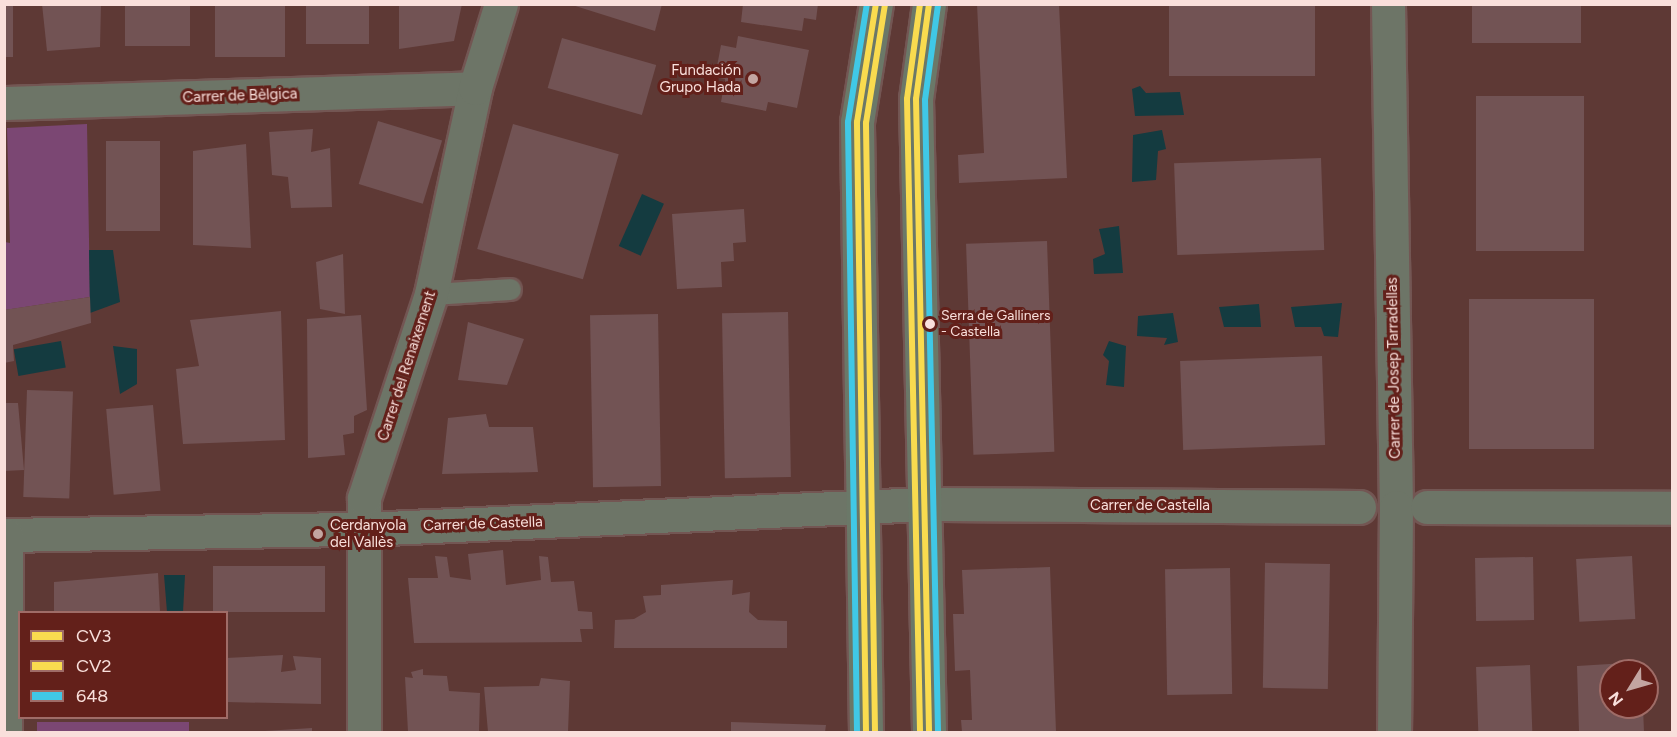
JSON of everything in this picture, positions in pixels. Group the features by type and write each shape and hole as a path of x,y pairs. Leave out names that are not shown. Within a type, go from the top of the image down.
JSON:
{"street":[{"name":"Carrer del Renaixement","path":"364,732 364,498 431,294 475,88 501,4"},
{"path":"866,732 860,510 857,122 876,4"},
{"path":"929,4 916,99 933,504 929,732"},
{"name":"Carrer de Josep Tarradellas","path":"1388,4 1396,507 1394,732"},
{"name":"Carrer de Bèlgica","path":"4,103 475,88"},
{"name":"Carrer de Castella","path":"5,535 364,529 860,510 933,504 1359,507"},
{"path":"1427,507 1672,508"},
{"path":"5,535 5,732"}],"lane":[{"path":"431,294 510,289"}],"shaded area":[{"path":"87,124 90,297 5,310 5,242 10,243 7,128"},
{"path":"37,722 189,722 189,732 37,732"}],"water":[{"path":"1140,86 1146,93 1180,92 1184,115 1135,116 1132,89"},
{"path":"1162,130 1166,149 1158,151 1156,180 1132,182 1133,135"},
{"path":"642,194 664,204 641,256 619,246"},
{"path":"1119,226 1123,273 1094,274 1093,259 1105,254 1099,229"},
{"path":"89,250 113,250 120,302 90,313"},
{"path":"1342,303 1338,337 1324,336 1321,327 1295,327 1291,307"},
{"path":"1259,304 1261,327 1224,327 1219,307"},
{"path":"1173,313 1178,342 1164,345 1167,338 1137,336 1138,316"},
{"path":"61,341 66,368 18,376 14,349"},
{"path":"1109,341 1126,346 1124,387 1106,385 1109,361 1103,355"},
{"path":"113,346 137,349 137,384 120,394"},
{"path":"164,575 185,575 183,611 167,611"}],"building":[{"path":"4,4 13,4 13,57 4,57"},
{"path":"42,4 101,4 100,47 47,51"},
{"path":"125,4 190,4 190,46 125,46"},
{"path":"215,4 285,4 285,57 215,57"},
{"path":"306,4 369,4 369,44 306,44"},
{"path":"399,4 462,4 454,41 399,49"},
{"path":"569,4 662,4 655,31"},
{"path":"743,4 818,4 816,20 804,18 802,31 741,22"},
{"path":"977,4 1059,4 1067,178 959,183 958,155 984,153"},
{"path":"1169,4 1315,4 1315,76 1169,76"},
{"path":"1472,4 1581,4 1581,43 1472,43"},
{"path":"738,36 809,50 797,108 768,102 766,111 721,102 725,79 715,77 721,45 736,48"},
{"path":"562,38 656,65 642,115 548,88"},
{"path":"1476,96 1584,96 1584,251 1476,251"},
{"path":"378,121 442,141 423,204 359,184"},
{"path":"513,124 619,154 583,279 477,249"},
{"path":"313,129 311,152 330,148 332,207 291,208 288,177 272,175 269,132"},
{"path":"106,141 160,141 160,231 106,231"},
{"path":"246,144 251,248 193,245 193,151"},
{"path":"1321,158 1324,250 1177,255 1174,163"},
{"path":"744,209 746,242 733,243 734,261 721,262 722,287 677,289 672,214"},
{"path":"1047,241 1054,452 973,455 966,244"},
{"path":"343,254 345,314 320,309 316,262"},
{"path":"90,297 91,323 13,345 14,361 4,363 4,310"},
{"path":"1469,299 1594,299 1594,449 1469,449"},
{"path":"281,311 285,440 183,444 176,369 199,366 190,320"},
{"path":"788,312 791,477 725,478 722,313"},
{"path":"658,314 661,486 593,487 590,315"},
{"path":"361,315 367,410 354,416 354,433 343,435 345,455 308,458 307,319"},
{"path":"468,322 524,339 507,385 458,380"},
{"path":"1322,356 1325,445 1183,450 1180,361"},
{"path":"27,390 73,392 69,499 23,497"},
{"path":"4,403 18,403 24,470 4,471"},
{"path":"153,405 160,491 114,495 106,409"},
{"path":"486,414 489,427 533,427 538,472 442,474 448,418"},
{"path":"503,550 506,585 541,580 539,556 548,557 551,582 574,581 578,611 592,612 593,629 580,629 582,642 414,643 408,578 438,578 435,556 447,557 450,577 471,580 468,554"},
{"path":"1632,556 1635,619 1579,622 1576,559"},
{"path":"1533,557 1534,620 1476,621 1475,558"},
{"path":"1265,563 1330,564 1328,689 1263,688"},
{"path":"213,566 325,566 325,612 213,611"},
{"path":"1050,567 1056,732 962,732 961,720 972,720 970,670 955,671 953,614 964,614 962,570"},
{"path":"1230,568 1232,694 1167,695 1165,569"},
{"path":"158,573 160,611 54,611 54,582"},
{"path":"733,580 732,595 750,592 749,612 758,620 787,621 787,648 614,648 615,620 634,619 646,612 643,596 661,595 661,585"},
{"path":"283,655 281,672 296,670 293,656 321,658 321,704 228,702 228,658"},
{"path":"1530,665 1532,732 1478,732 1476,667"},
{"path":"1599,665 1599,719 1643,719 1644,732 1579,732 1577,666"},
{"path":"423,669 423,675 447,676 449,691 480,693 479,732 408,732 405,677 413,678 411,672"},
{"path":"541,678 570,681 568,732 488,732 484,687 539,686"},
{"path":"731,722 826,725 825,732 731,732"},
{"path":"312,728 312,732 265,732 265,731"}],"transit line":[{"name":"648","path":"857,732 848,122 867,4"},
{"name":"CV3","path":"866,732 857,122 876,4"},
{"name":"CV2","path":"920,4 907,99 920,732"},
{"name":"CV3","path":"929,4 916,99 929,732"},
{"name":"CV2","path":"875,732 866,123 885,5"},
{"name":"648","path":"938,5 925,100 938,732"}],"place":[{"name":"Fundación Grupo Hada","path":"753,79"},
{"name":"Serra de Galliners - Castella","path":"930,324"},
{"name":"Cerdanyola del Vallès","path":"318,534"}]}
